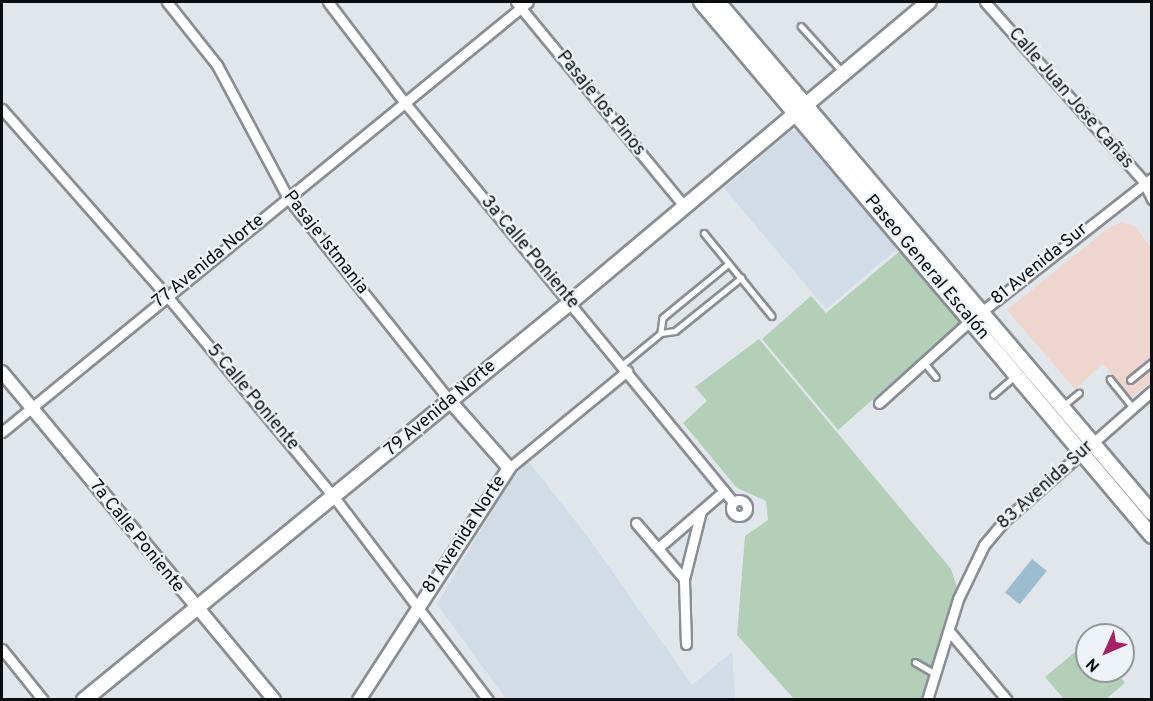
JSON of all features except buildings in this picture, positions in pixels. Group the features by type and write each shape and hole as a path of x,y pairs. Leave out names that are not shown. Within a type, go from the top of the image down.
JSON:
{"main road":[{"name":"Paseo General Escalón","path":"701,2 983,310 1152,513"},
{"name":"Paseo General Escalón","path":"718,2 800,110 1016,375 1152,536"},
{"name":"79 Avenida Norte","path":"84,699 571,302 929,2"}],"street":[{"name":"Pasaje Istmania","path":"167,2 217,65 288,198 450,401 509,468"},
{"name":"3a Calle Poniente","path":"328,2 405,103 571,302 733,502"},
{"name":"Calle Juan Jose Cañas","path":"984,2 1148,180 1152,199"},
{"name":"77 Avenida Norte","path":"2,432 405,103 522,4"},
{"name":"Pasaje los Pinos","path":"522,4 684,207"},
{"name":"5 Calle Poniente","path":"2,109 167,296 334,497 488,699"},
{"name":"81 Avenida Sur","path":"879,404 983,310 1148,180"},
{"name":"81 Avenida Norte","path":"358,699 509,468 624,368"},
{"name":"7a Calle Poniente","path":"2,372 194,608 274,699"},
{"name":"83 Avenida Sur","path":"927,699 962,590 984,545 1004,521 1152,391"},
{"path":"657,548 724,491"},
{"path":"686,644 684,579 701,511"},
{"path":"636,523 684,579"},
{"path":"949,631 1007,699"},
{"path":"2,649 43,699"}],"lane":[{"path":"801,26 843,73"},
{"path":"704,233 772,316"},
{"path":"661,333 663,318 729,264"},
{"path":"624,368 661,333 675,331 741,278"},
{"path":"923,362 936,376"},
{"path":"1130,380 1152,362"},
{"path":"993,395 1016,375"},
{"path":"1110,379 1133,407"},
{"path":"1064,405 1079,393"},
{"path":"915,662 936,674"}],"shaded area":[{"path":"797,130 898,248 826,309 724,188 791,131"},
{"path":"1122,222 1136,227 1151,248 1151,382 1132,397 1103,364 1075,389 1007,310 1111,226"},
{"path":"528,461 588,537 692,685 732,652 735,699 506,699 437,604 511,480"}],"green space":[{"path":"900,251 960,323 838,430 762,339 811,296 826,313"},
{"path":"759,339 951,569 957,587 923,699 794,699 737,635 745,536 768,520 766,501 737,488 683,423 707,401 695,387"},
{"path":"1075,652 1075,683 1125,683 1106,699 1064,699 1045,677"}],"water":[{"path":"1032,559 1047,571 1020,604 1005,592"}]}
